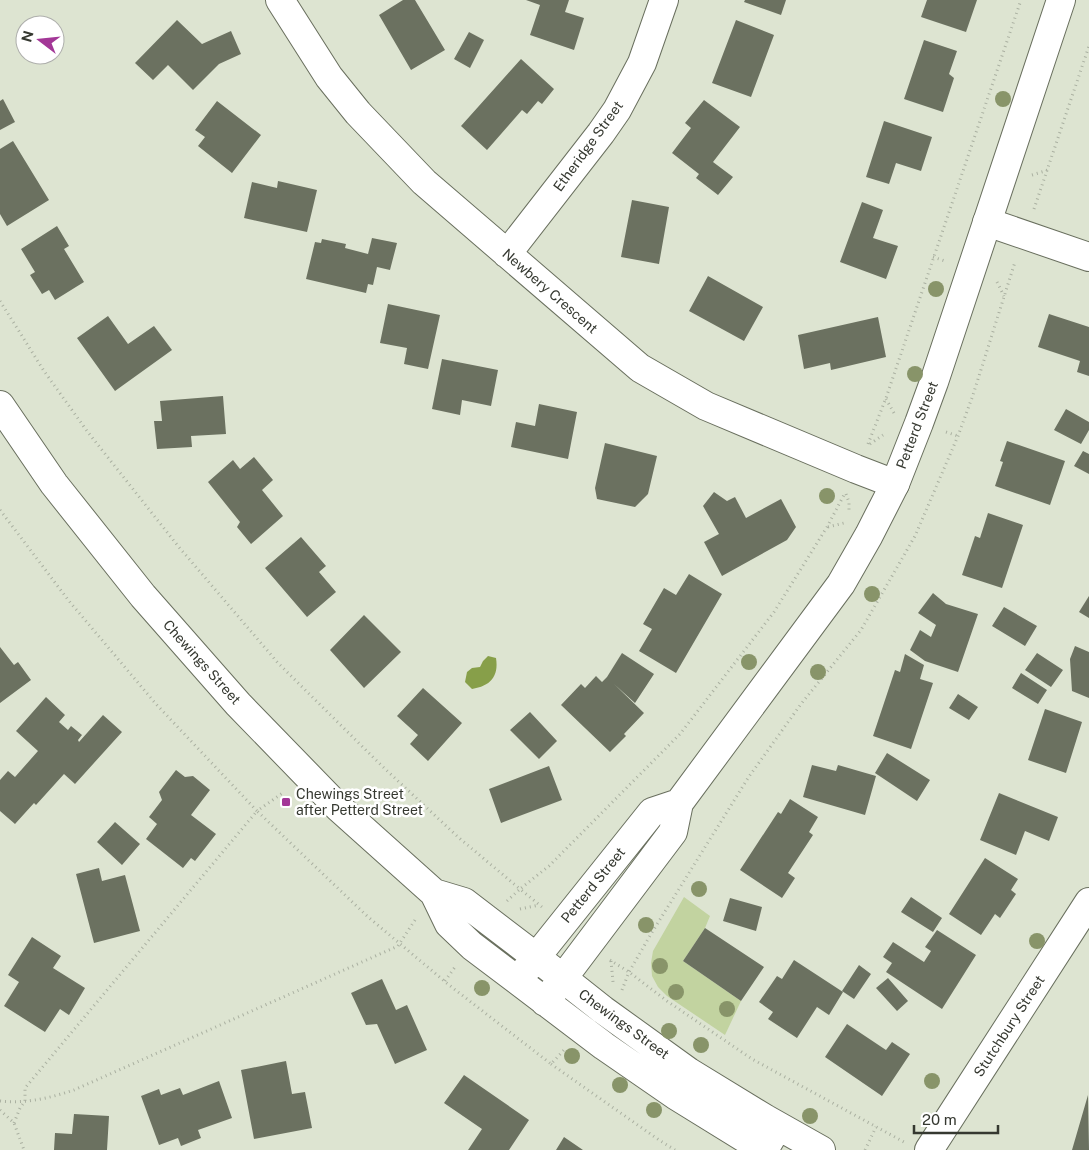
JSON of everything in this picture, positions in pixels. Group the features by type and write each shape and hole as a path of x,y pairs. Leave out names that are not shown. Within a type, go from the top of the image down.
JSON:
{"street":[{"name":"Newbery Crescent","path":"280,0 329,77 358,113 424,182 640,368 706,406 895,484"},
{"name":"Etheridge Street","path":"507,254 617,110 642,63 664,0"},
{"name":"Petterd Street","path":"545,1002 673,832 679,803 840,584 869,535 895,484 931,390 1061,0"},
{"path":"987,222 1089,257"},
{"name":"Chewings Street","path":"0,405 60,492 142,596 225,689 338,807 434,892 464,902 563,979 619,1009 689,1072 821,1150"},
{"name":"Petterd Street","path":"517,980 652,812 679,803"},
{"name":"Chewings Street","path":"434,892 449,924 472,946 604,1046 675,1095 764,1150"},
{"name":"Stutchbury Street","path":"919,1148 1089,902"},
{"path":"604,1046 619,1009"},
{"path":"675,1095 689,1072"},
{"path":"764,1150 778,1126"}],"path":[{"path":"887,431 868,446 1021,0"},
{"path":"1032,216 1089,46"},
{"path":"1030,176 1048,170"},
{"path":"996,279 1004,297"},
{"path":"0,301 44,371 87,431 178,546 278,663 402,785 458,837 520,889 550,866 680,734 774,612 828,527 845,493 849,502 849,517"},
{"path":"886,398 895,415"},
{"path":"0,510 70,601 156,704 257,811 368,916 449,985 551,1064 675,1150"},
{"path":"828,527 848,522"},
{"path":"14,1123 25,1101 25,1088 257,811 284,792"},
{"path":"0,1101 51,1098 74,1090 398,946 434,892"},
{"path":"614,986 610,960 629,972 667,1002 752,1059 876,1127 919,1148"},
{"path":"619,1009 629,972"},
{"path":"551,1064 567,1047"},
{"path":"0,1110 14,1123 24,1150"},
{"path":"864,1150 876,1127"}],"shaded area":[{"path":"488,656 496,658 497,665 492,680 484,686 472,689 465,682 467,672 472,668 480,667"},
{"path":"684,897 710,916 705,928 683,961 741,1001 725,1035 667,996 658,987 652,976 651,963 653,951"}],"building":[{"path":"403,0 415,0 445,50 411,70 379,15"},
{"path":"526,0 569,0 565,12 584,18 574,50 530,35 540,5"},
{"path":"745,0 786,0 781,15 744,2"},
{"path":"927,0 977,0 966,32 921,17"},
{"path":"177,20 202,44 231,31 241,54 219,64 193,90 168,65 153,80 135,63"},
{"path":"736,20 774,35 751,97 712,83"},
{"path":"469,32 484,40 470,68 454,59"},
{"path":"924,40 957,51 949,74 954,78 943,112 904,99"},
{"path":"521,59 554,89 542,104 538,101 527,114 522,110 487,150 461,126"},
{"path":"3,99 15,122 0,130 0,101"},
{"path":"704,100 740,127 713,162 733,177 718,195 696,178 699,174 672,153 691,128 685,123"},
{"path":"217,101 261,135 232,173 198,146 205,137 195,130"},
{"path":"884,121 932,137 921,171 896,163 889,184 866,177"},
{"path":"13,141 49,200 7,226 0,214 0,149"},
{"path":"278,181 317,190 307,232 244,218 252,182 277,188"},
{"path":"632,200 669,207 659,264 621,257"},
{"path":"862,202 883,210 873,238 898,246 886,279 840,262"},
{"path":"57,226 69,246 64,249 84,282 55,300 49,290 42,294 30,275 35,272 21,249"},
{"path":"372,238 397,243 390,270 377,267 373,285 368,284 366,293 306,279 315,242 321,243 322,239 346,244 345,248 368,254"},
{"path":"708,276 763,307 744,341 689,311"},
{"path":"388,304 440,315 428,369 404,364 407,348 380,343"},
{"path":"1049,314 1089,327 1089,376 1077,372 1080,361 1038,347"},
{"path":"108,316 128,344 154,326 172,350 115,391 77,338"},
{"path":"878,317 886,357 831,370 830,363 804,369 798,335"},
{"path":"442,359 498,370 491,406 462,400 460,415 432,409"},
{"path":"223,396 226,434 191,436 192,447 157,449 154,421 162,421 160,401"},
{"path":"539,404 577,412 568,459 511,447 516,422 535,426"},
{"path":"1066,409 1089,422 1089,430 1081,444 1054,430"},
{"path":"1007,441 1065,461 1050,505 995,486 1003,462 1000,461"},
{"path":"605,443 657,456 648,494 635,507 597,499 595,488"},
{"path":"1083,451 1089,454 1089,474 1074,466"},
{"path":"254,457 273,480 262,490 283,516 251,544 237,527 240,522 208,482 233,460 240,469"},
{"path":"714,492 727,501 735,497 746,518 781,499 796,527 787,540 722,576 704,542 719,534 703,506"},
{"path":"988,513 1023,525 1002,588 962,575 975,536 980,538"},
{"path":"301,537 326,566 319,572 336,592 307,617 265,568"},
{"path":"689,574 722,594 676,673 639,651 652,629 643,624 664,588 676,595"},
{"path":"933,593 946,604 978,614 958,672 925,661 910,650 920,630 931,637 936,625 918,613"},
{"path":"1089,596 1089,618 1079,612"},
{"path":"1004,607 1037,626 1025,646 992,626"},
{"path":"364,615 401,652 364,688 330,650"},
{"path":"1075,646 1089,652 1089,698 1072,691 1070,659"},
{"path":"0,647 14,665 18,662 31,680 0,703"},
{"path":"622,653 654,674 635,703 614,684 644,713 624,734 626,736 610,752 561,705 581,684 585,688 596,676 602,682"},
{"path":"1037,653 1063,670 1051,687 1025,670"},
{"path":"905,654 924,665 920,679 933,683 911,749 873,736 895,670 900,672"},
{"path":"1021,673 1047,690 1038,704 1012,688"},
{"path":"423,688 462,723 428,761 410,744 418,735 397,716"},
{"path":"958,694 978,707 969,720 949,708"},
{"path":"46,697 65,715 59,722 68,730 71,726 82,735 78,740 79,742 103,715 122,732 75,784 64,774 36,805 34,803 15,824 0,811 0,780 8,771 15,777 38,751 16,731"},
{"path":"1045,709 1082,722 1066,773 1028,760"},
{"path":"530,712 557,741 539,759 510,730"},
{"path":"887,753 930,780 917,801 875,773"},
{"path":"812,765 836,771 838,765 876,776 865,815 803,797"},
{"path":"549,766 562,800 501,823 489,789"},
{"path":"176,770 185,777 193,776 210,790 191,815 216,834 195,861 191,858 183,868 146,839 157,824 149,817 162,800 159,792"},
{"path":"999,793 1058,817 1049,841 1025,831 1016,855 980,840"},
{"path":"790,799 818,817 809,832 813,835 788,873 795,878 782,898 740,870 778,812 781,814"},
{"path":"115,822 140,844 122,865 97,842"},
{"path":"985,858 1018,879 1011,890 1016,894 1000,918 995,914 981,935 949,914"},
{"path":"99,868 102,881 125,875 140,931 94,943 76,874"},
{"path":"911,897 942,918 933,932 901,912"},
{"path":"730,898 762,907 756,931 723,921"},
{"path":"705,928 764,967 741,1001 683,961"},
{"path":"937,930 976,955 942,1009 886,972 892,963 883,957 893,942 924,962 931,951 925,947"},
{"path":"32,937 61,956 53,968 85,988 69,1015 60,1009 45,1032 4,1006 19,982 8,975"},
{"path":"794,960 843,992 829,1015 817,1007 797,1038 768,1019 773,1012 759,1002 777,976 782,979"},
{"path":"859,965 871,974 854,999 842,991"},
{"path":"888,978 908,1001 897,1011 876,988"},
{"path":"382,979 396,1010 407,1005 427,1050 395,1064 377,1024 366,1025 351,993"},
{"path":"847,1024 886,1050 892,1042 910,1054 882,1096 825,1057"},
{"path":"286,1061 292,1094 305,1092 312,1128 254,1139 241,1070"},
{"path":"464,1075 529,1120 509,1150 468,1150 482,1129 444,1103"},
{"path":"219,1081 232,1118 198,1130 201,1138 181,1146 178,1138 159,1145 141,1096 159,1089 161,1095 180,1088 183,1095"},
{"path":"1088,1095 1089,1150 1072,1150"},
{"path":"74,1114 109,1116 107,1150 54,1150 55,1133 72,1134"},
{"path":"564,1137 583,1150 556,1150"}],"place":[{"name":"Chewings Street after Petterd Street","path":"286,802"}]}
